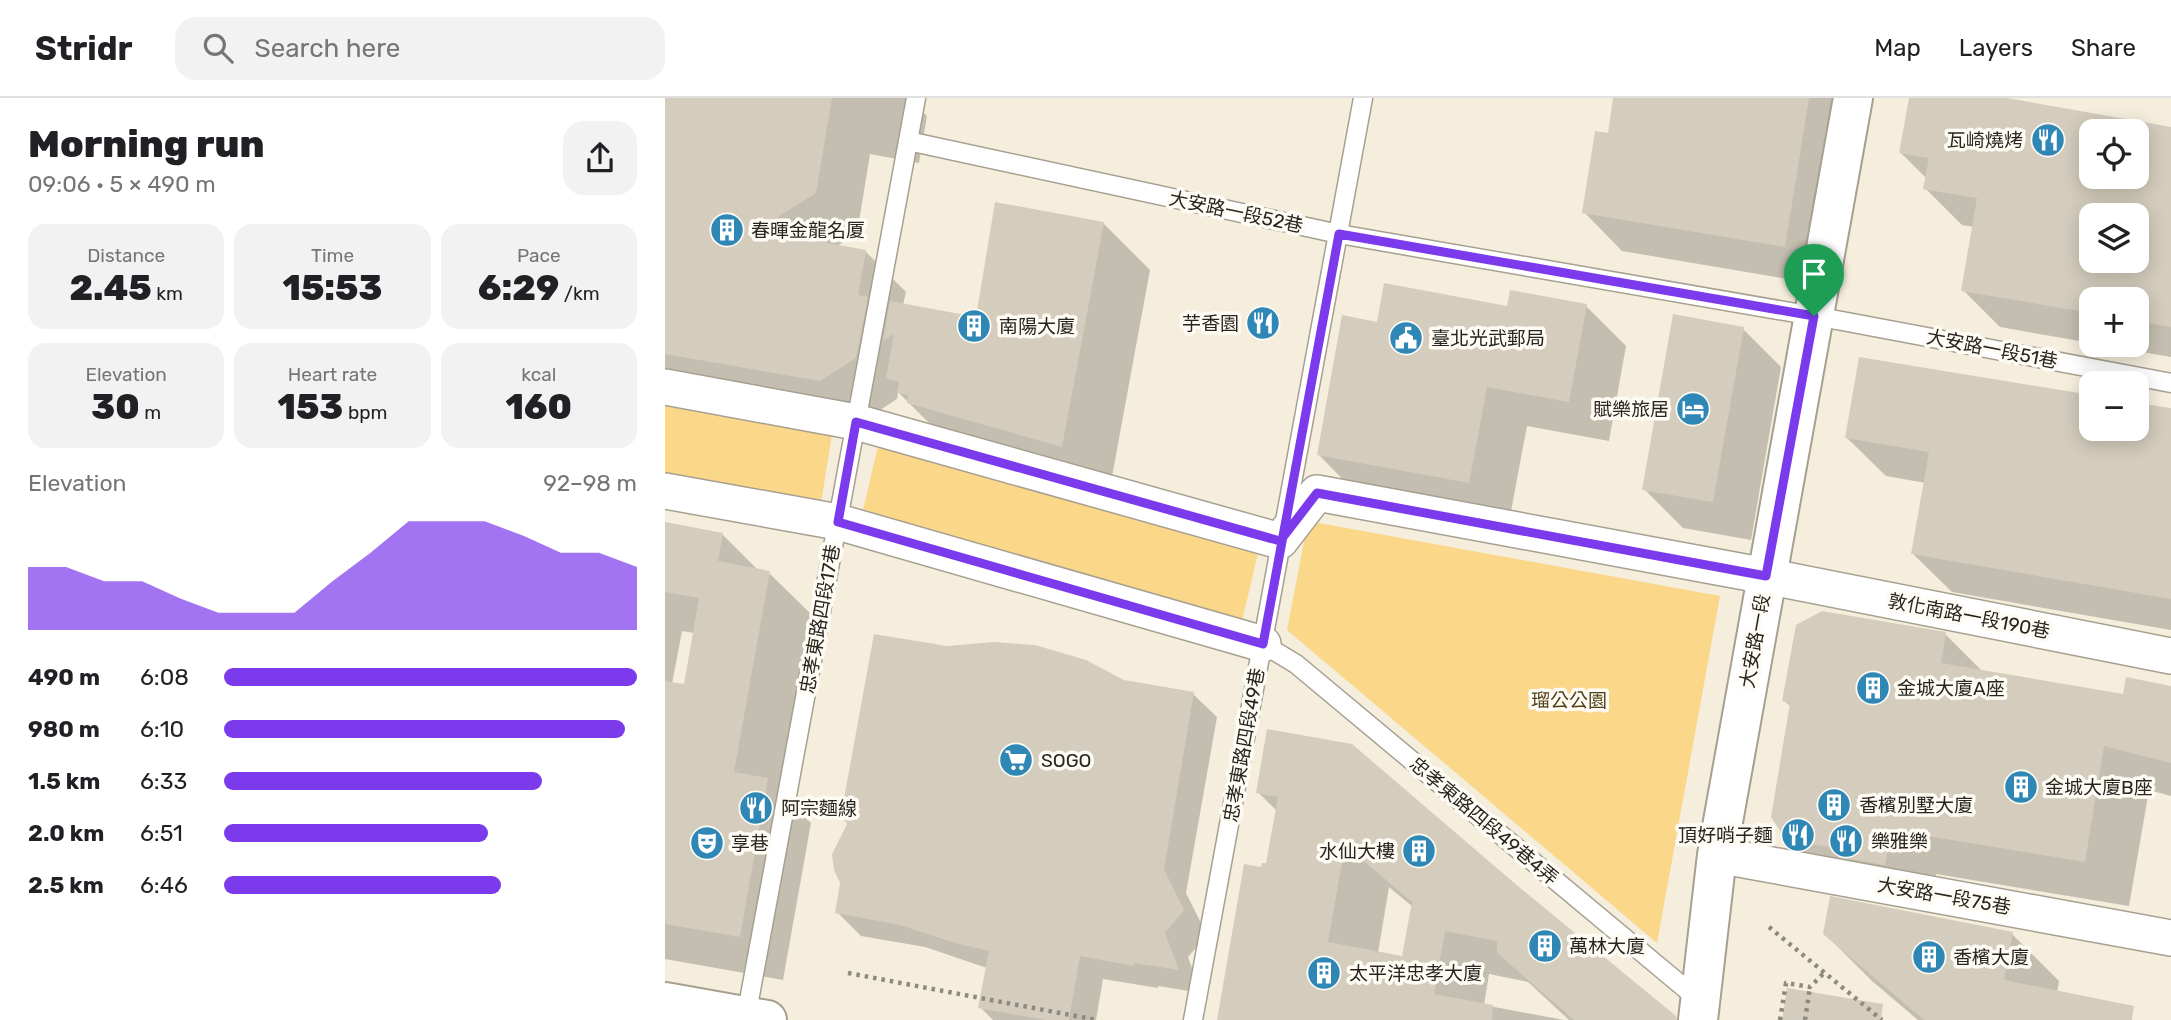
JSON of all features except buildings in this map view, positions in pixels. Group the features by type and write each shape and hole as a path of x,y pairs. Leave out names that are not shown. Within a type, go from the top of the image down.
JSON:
{"street":[{"name":"大安路一段","path":"1700,1011 1717,855 1853,98"},
{"path":"665,387 856,422 1280,541"},
{"path":"665,491 838,522 1263,644"},
{"name":"敦化南路一段190巷","path":"1280,541 1317,493 1766,576 2171,656"},
{"name":"大安路一段75巷","path":"1717,855 2171,937"},
{"path":"665,1002 756,1018"}],"lane":[{"name":"忠孝東路四段17巷","path":"756,1018 838,522 916,98"},
{"name":"忠孝東路四段49巷","path":"1193,1020 1363,98"},
{"name":"大安路一段52巷","path":"908,141 1339,234 1814,316"},
{"name":"大安路一段51巷","path":"1814,316 2171,383"},
{"name":"忠孝東路四段49巷4弄","path":"1263,644 1296,664 1700,1011"}],"path":[{"path":"1769,927 1882,1020"},
{"path":"848,973 1097,1020"},
{"path":"1805,1020 1810,987 1824,973"},
{"path":"1780,1020 1786,983 1810,987"}],"green space":[{"path":"665,399 833,428 821,503 665,475"},
{"path":"879,442 1259,549 1242,621 863,510"},
{"name":"瑠公公園","path":"1308,521 1720,596 1657,943 1287,630"}],"place":[{"name":"瓦崎燒烤","path":"2048,140"},
{"name":"春暉金龍名厦","path":"727,230"},
{"name":"芋香園","path":"1263,323"},
{"name":"南陽大廈","path":"974,326"},
{"name":"臺北光武郵局","path":"1406,338"},
{"name":"賦樂旅居","path":"1693,409"},
{"name":"金城大廈A座","path":"1873,688"},
{"name":"SOGO","path":"1016,760"},
{"name":"金城大廈B座","path":"2021,787"},
{"name":"香檳別墅大廈","path":"1834,805"},
{"name":"阿宗麵線","path":"756,808"},
{"name":"頂好哨子麵","path":"1798,835"},
{"name":"樂雅樂","path":"1846,841"},
{"name":"享巷","path":"707,843"},
{"name":"水仙大樓","path":"1419,851"},
{"name":"萬林大廈","path":"1545,946"},
{"name":"香檳大廈","path":"1929,957"},
{"name":"太平洋忠孝大廈","path":"1324,973"}],"route":[{"path":"1814,316 1339,234 1280,541 1263,644 838,522 856,422 1280,541 1317,493 1766,576 1814,316"}]}
